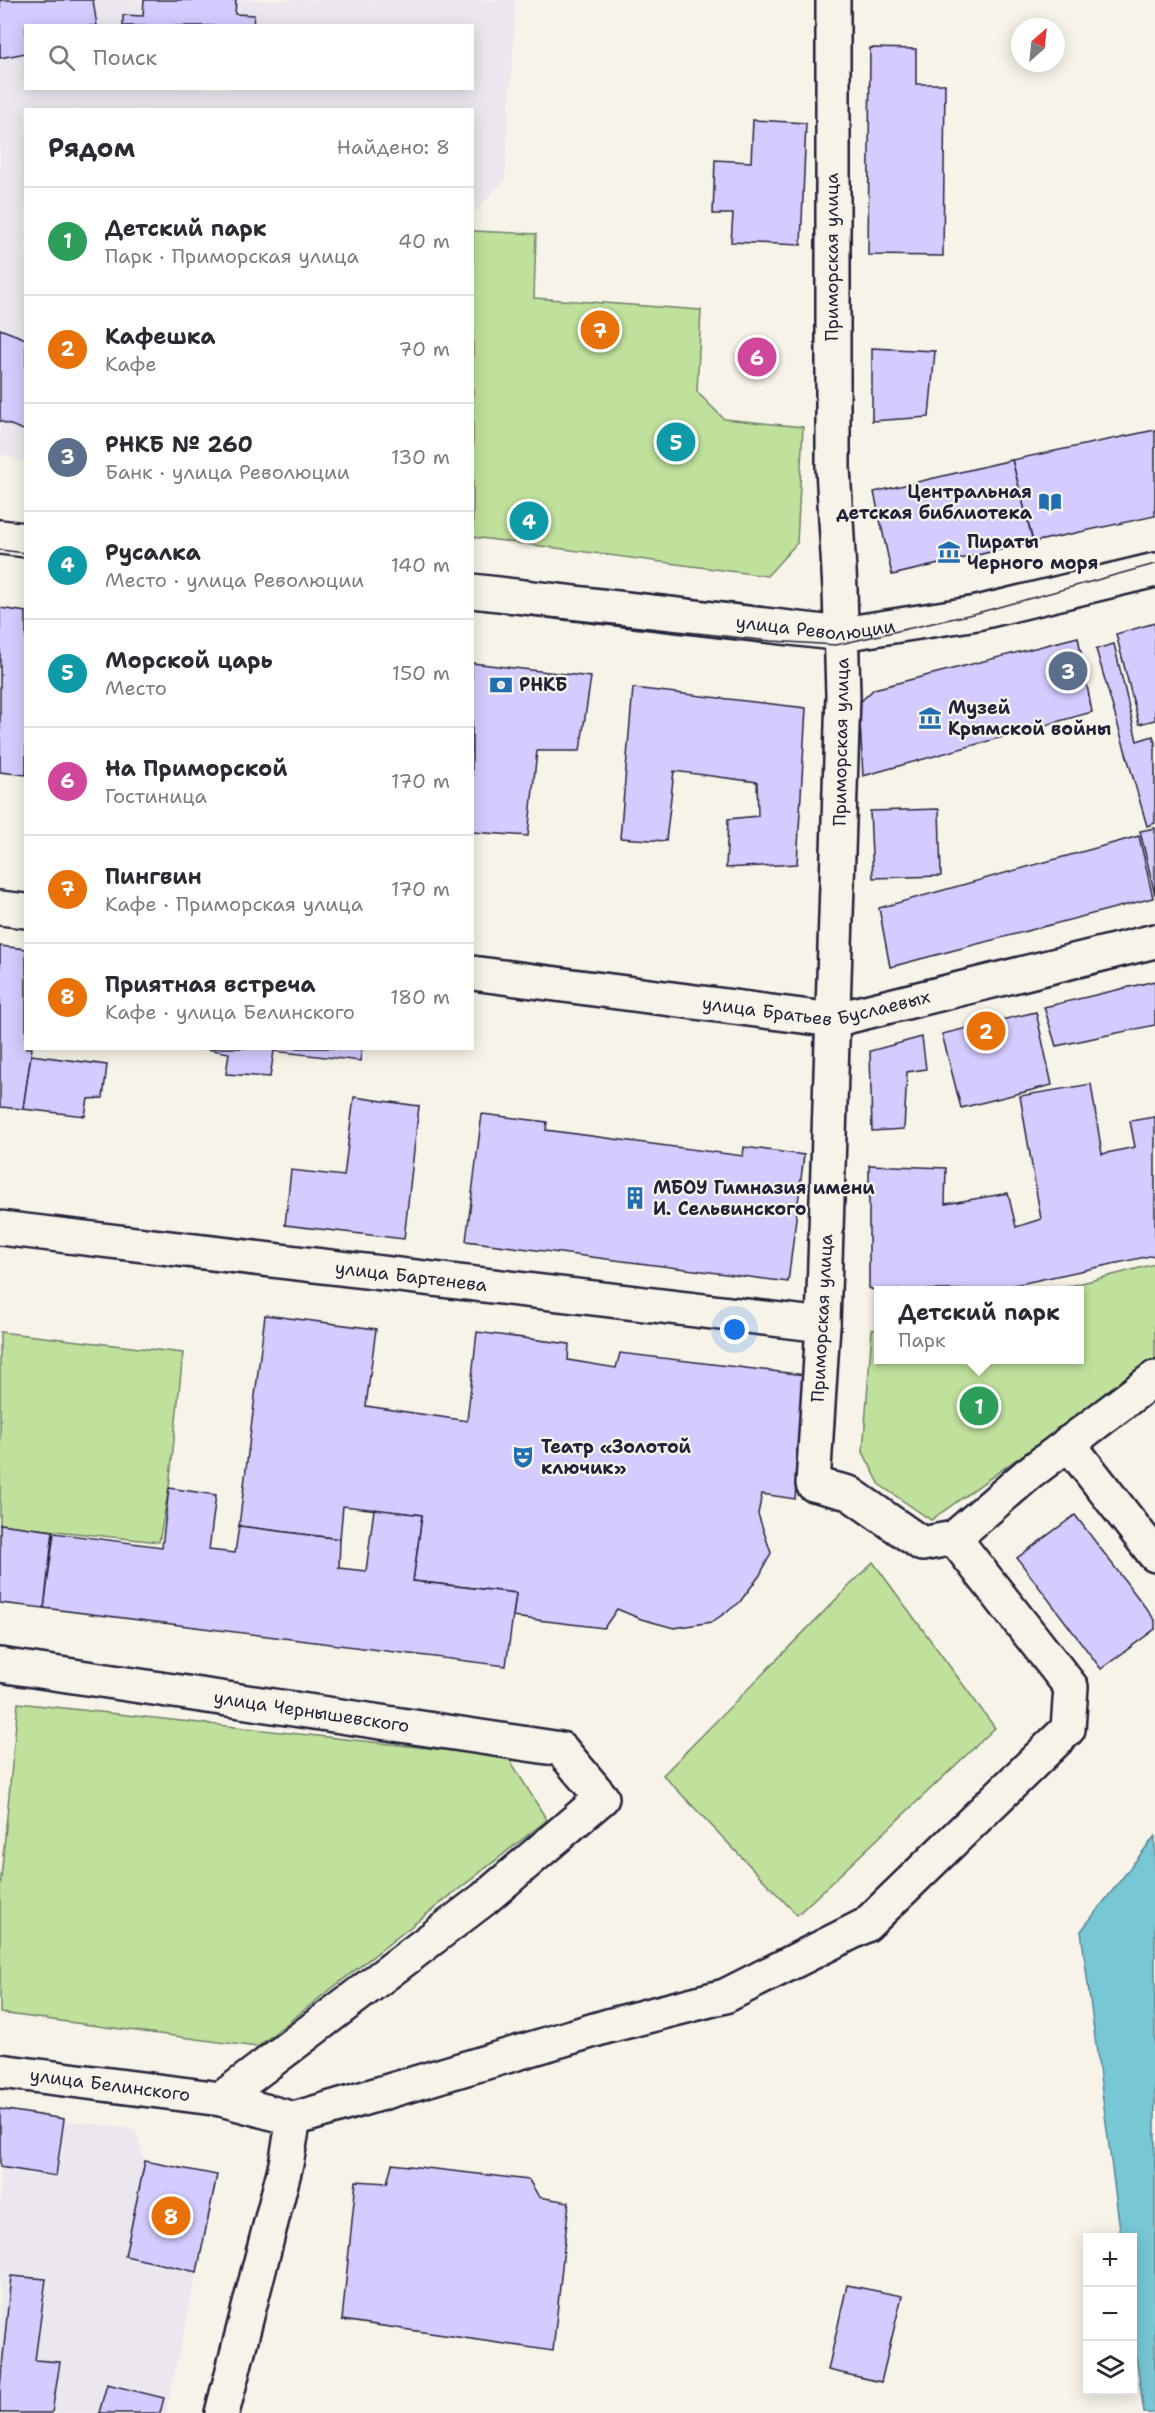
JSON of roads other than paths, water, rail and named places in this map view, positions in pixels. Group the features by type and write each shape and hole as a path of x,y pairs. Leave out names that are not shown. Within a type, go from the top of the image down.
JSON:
{"street":[{"name":"Приморская улица","path":"833,0 833,468 842,634 842,725 823,1325 813,1484 849,1493 922,1544 954,1538"},
{"path":"0,537 24,540"},
{"name":"улица Революции","path":"474,591 842,634 977,613 1155,570"},
{"path":"0,908 24,911"},
{"name":"улица Братьев Буслаевых","path":"474,973 833,1020 1155,941"},
{"name":"улица Бартенева","path":"0,1228 823,1325"},
{"path":"222,2413 286,2164 294,2119 608,2026 724,1996 866,1924 1068,1729 1071,1687 954,1538 1027,1475 1155,1378"},
{"path":"1068,1443 1155,1555"},
{"name":"улица Чернышевского","path":"0,1665 561,1749 602,1798 483,1899 221,2099"},
{"name":"улица Белинского","path":"0,2071 221,2099 294,2119"}],"water":[{"path":"1155,1836 1155,2413 1144,2413 1137,2363 1137,2233 1120,2233 1081,1931"}],"tram line":[{"path":"0,550 24,553"},
{"path":"474,609 772,641 836,645 977,613 1155,564"}],"place":[{"name":"Пингвин","path":"600,330"},
{"name":"На Приморской","path":"757,357"},
{"name":"Морской царь","path":"676,442"},
{"name":"Центральная детская библиотека","path":"1050,502"},
{"name":"Русалка","path":"529,521"},
{"name":"Пираты Черного моря","path":"949,552"},
{"name":"РНКБ № 260","path":"1068,671"},
{"name":"РНКБ","path":"501,685"},
{"name":"Музей Крымской войны","path":"930,718"},
{"name":"Кафешка","path":"986,1031"},
{"name":"МБОУ Гимназия имени И. Сельвинского","path":"635,1198"},
{"name":"Детский парк","path":"979,1406"},
{"name":"Театр «Золотой ключик»","path":"523,1457"},
{"name":"Приятная встреча","path":"171,2216"}]}
